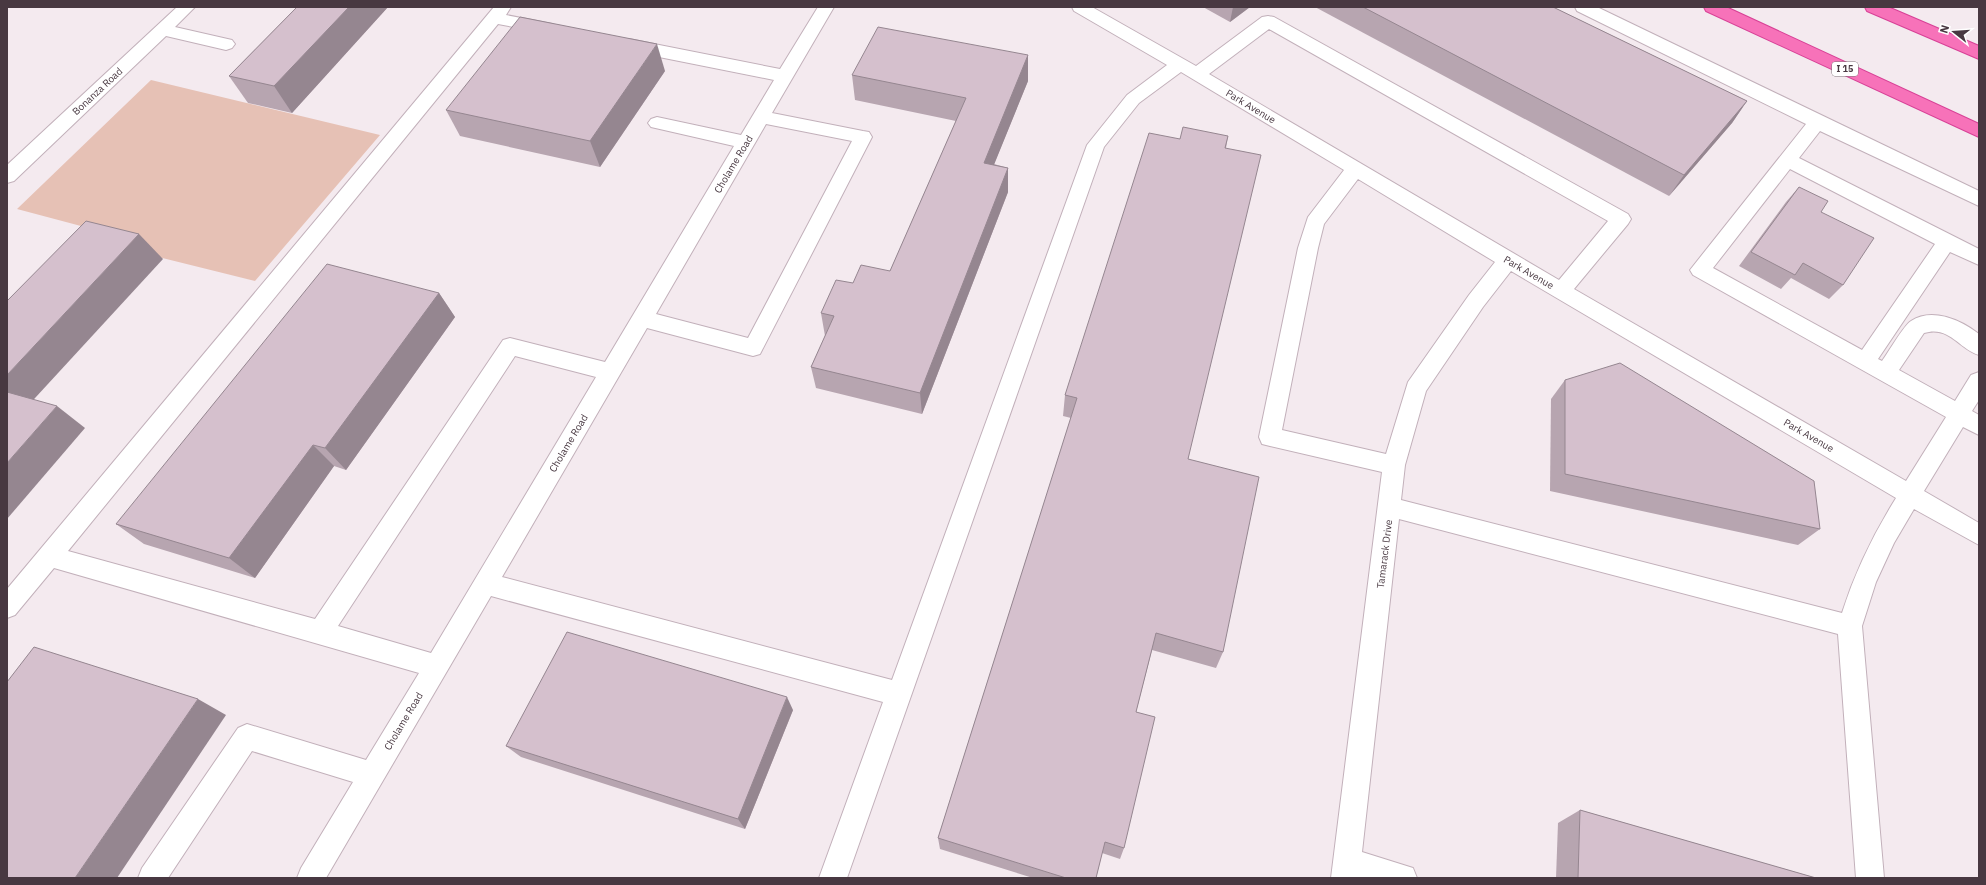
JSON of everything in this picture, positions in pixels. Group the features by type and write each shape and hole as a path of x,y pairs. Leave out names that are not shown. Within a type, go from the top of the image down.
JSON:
{"highway":[{"name":"I 15","path":"1712,7 1979,131"},
{"path":"1873,7 1979,53"}],"street":[{"name":"Bonanza Road","path":"7,176 187,7"},
{"name":"Cholame Road","path":"311,878 826,7"},
{"name":"Park Avenue","path":"1080,7 1110,13 1189,69 1508,260 1979,535"},
{"path":"1583,7 1817,122 1979,199"},
{"path":"7,607 499,12 563,32"},
{"path":"833,878 1096,145 1133,99 1189,69 1268,21 1621,219 1561,290"},
{"path":"162,30 226,44"},
{"path":"617,42 785,76"},
{"path":"642,318 754,348 863,137 761,117"},
{"path":"657,122 746,142"},
{"path":"1817,122 1700,270 1979,426"},
{"path":"1787,160 1979,258"},
{"path":"1356,168 1315,222 1308,248 1270,437 1394,465"},
{"path":"1865,362 1947,241"},
{"name":"Tamarack Drive","path":"1346,870 1394,465 1416,388 1476,300 1508,260"},
{"path":"1885,373 1917,327 1934,323 1957,330 1974,341 1979,347"},
{"path":"320,632 510,346 610,372"},
{"path":"1870,878 1850,626 1864,582 1885,536 1979,381"},
{"path":"1390,507 1850,626"},
{"path":"49,556 436,666"},
{"path":"485,584 898,694"},
{"path":"152,878 247,737 372,775"},
{"path":"1346,870 1404,878"}],"shaded area":[{"path":"151,80 380,135 255,281 110,245 96,230 17,209"}],"building":[{"path":"297,7 349,7 274,86 229,76"},
{"path":"1363,7 1553,7 1747,101 1684,175"},
{"path":"520,17 657,44 590,141 446,110"},
{"path":"878,27 1028,55 984,163 1008,168 920,393 811,367 834,316 821,313 836,280 853,283 861,265 890,271 966,98 852,75"},
{"path":"1183,127 1228,136 1225,148 1261,155 1188,459 1259,477 1223,652 1156,633 1136,712 1155,717 1124,848 1105,842 1096,878 1066,878 938,838 1077,398 1065,395 1149,133 1180,139"},
{"path":"1799,187 1828,201 1821,212 1874,238 1843,285 1803,263 1795,275 1751,252"},
{"path":"86,221 139,234 7,375 7,301"},
{"path":"327,264 439,293 325,448 313,445 229,558 116,524"},
{"path":"1620,363 1814,481 1820,529 1565,474 1565,380"},
{"path":"7,392 57,406 7,463"},
{"path":"567,632 787,697 738,819 506,746"},
{"path":"34,647 198,699 75,878 7,878 7,682"},
{"path":"1580,810 1816,878 1578,878"}]}
